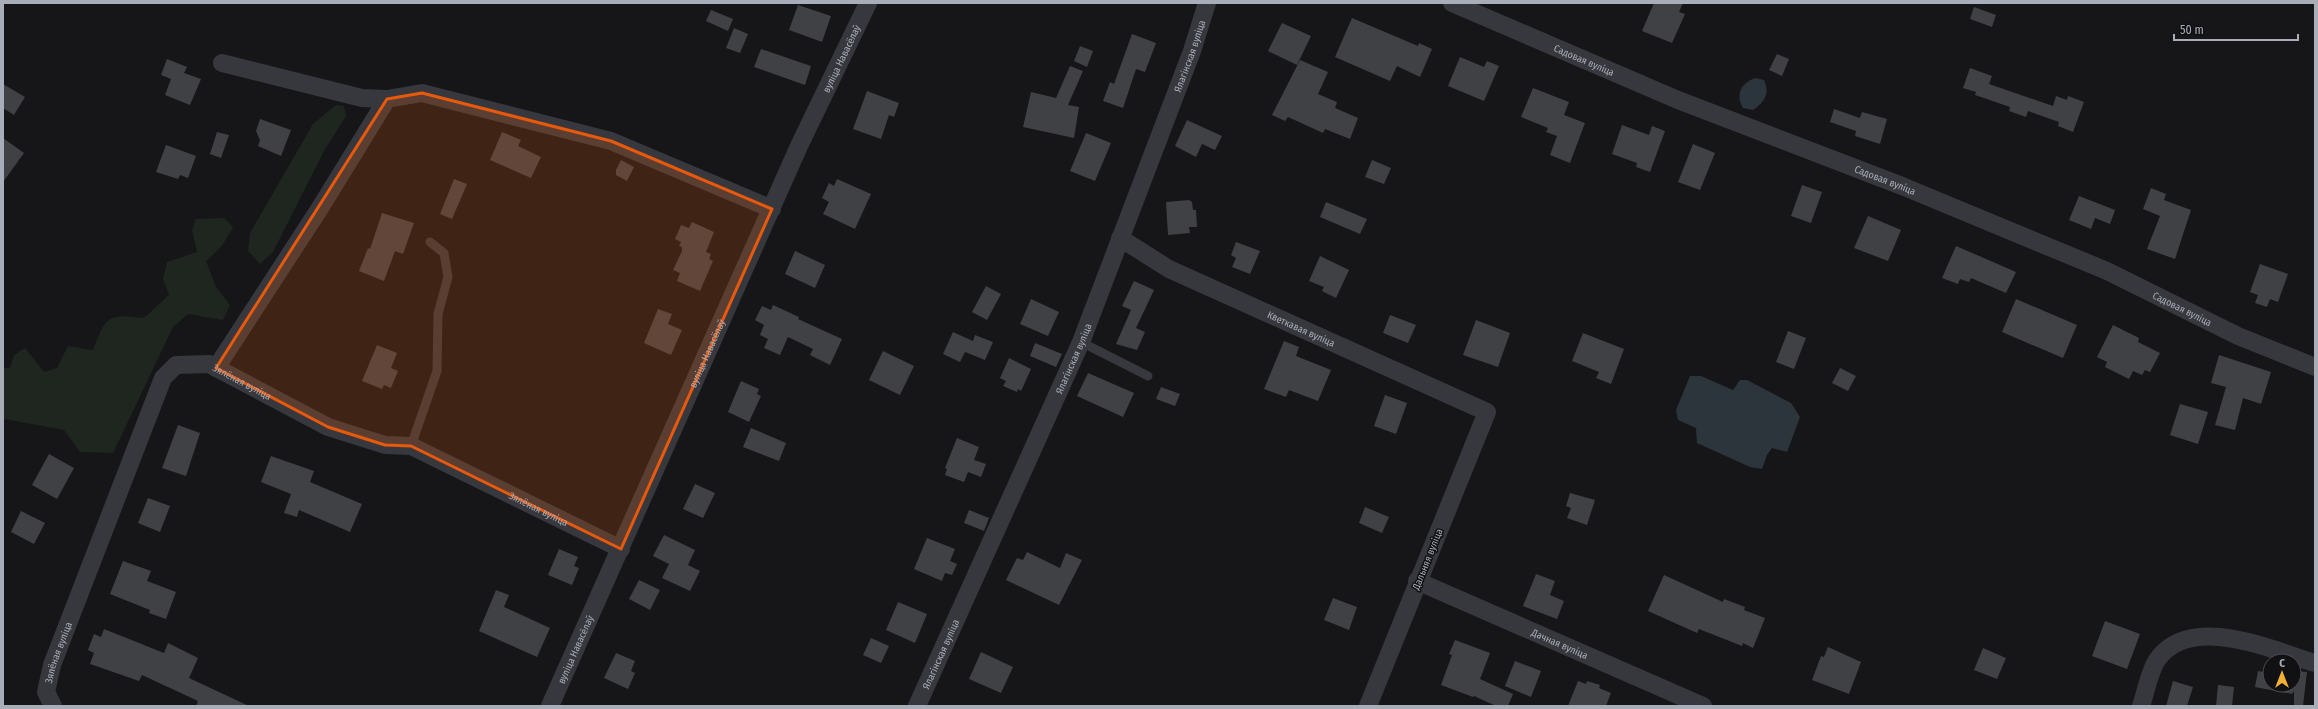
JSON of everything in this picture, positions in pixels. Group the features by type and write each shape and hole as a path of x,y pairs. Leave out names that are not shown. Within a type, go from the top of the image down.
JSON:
{"street":[{"name":"вуліца Навасёлаў","path":"550,706 622,549 799,146 868,3"},
{"name":"Ялагінская вуліца","path":"917,706 1081,342 1192,51 1208,3"},
{"name":"Садовая вуліца","path":"1452,3 1678,100 1902,186 2107,271 2238,336 2315,367"},
{"path":"222,63 362,98 387,99 422,93 611,141 772,209"},
{"path":"216,368 320,208 387,99"},
{"name":"Кветкавая вуліца","path":"1120,238 1169,269 1487,412"},
{"name":"Зялёная вуліца","path":"53,706 46,692 52,665 163,378 176,364 209,364 328,427 385,445 411,446 622,549"},
{"name":"Дальняя вуліца","path":"1368,706 1417,581 1487,412"},
{"name":"Дачная вуліца","path":"1417,581 1703,706"},
{"path":"2140,706 2157,660 2170,645 2187,638 2206,636 2230,638 2315,663"}],"lane":[{"path":"411,446 436,371 438,314 448,277 444,253 430,242"},
{"path":"1081,342 1148,376"}],"highlighted area":[{"path":"422,93 611,141 772,209 621,549 411,446 385,445 328,427 216,368 387,99"}],"shaded area":[{"path":"1755,78 1764,80 1766,85 1765,97 1761,104 1753,110 1743,108 1740,99 1741,90 1746,83"},
{"path":"336,105 344,106 346,116 324,151 273,252 260,264 248,251 250,233 313,124"},
{"path":"224,218 233,227 222,246 206,261 216,287 230,305 223,320 188,314 173,327 113,453 80,452 64,430 5,419 3,422 3,368 10,368 14,355 25,348 44,372 57,368 68,346 93,350 105,324 115,317 144,318 169,295 163,279 167,262 197,252 192,230 196,219"},
{"path":"1690,376 1701,376 1733,390 1740,380 1747,380 1791,403 1800,417 1787,452 1772,448 1767,455 1762,469 1750,467 1697,443 1696,428 1678,420 1676,410"}],"building":[{"path":"1654,3 1683,3 1679,12 1685,14 1672,43 1642,31"},
{"path":"798,5 831,16 822,42 789,30"},
{"path":"1974,7 1996,15 1992,27 1970,19"},
{"path":"711,10 733,19 728,31 706,21"},
{"path":"1352,18 1418,46 1419,43 1432,49 1420,77 1397,66 1390,81 1335,57"},
{"path":"1282,23 1311,36 1297,65 1268,51"},
{"path":"734,28 748,34 740,53 726,48"},
{"path":"1132,34 1156,43 1145,72 1136,69 1123,108 1103,101 1110,82 1114,84"},
{"path":"1080,46 1093,51 1087,67 1074,61"},
{"path":"761,49 811,66 805,85 754,67"},
{"path":"1777,54 1789,59 1782,76 1769,70"},
{"path":"1460,57 1484,67 1487,61 1499,66 1484,101 1448,86"},
{"path":"167,59 187,67 184,73 201,79 190,105 165,95 171,79 161,75"},
{"path":"1300,60 1328,72 1318,94 1337,102 1335,108 1358,118 1350,139 1325,129 1323,133 1288,117 1285,121 1272,115"},
{"path":"1070,66 1083,71 1068,105 1079,107 1074,138 1023,127 1031,92 1056,98"},
{"path":"1970,68 1992,76 1989,84 2053,106 2056,96 2067,100 2068,96 2084,102 2073,132 2058,126 2059,122 2028,111 2026,117 2009,111 2010,107 1975,95 1976,92 1963,88"},
{"path":"3,84 25,97 14,115 3,108"},
{"path":"1533,88 1569,102 1564,115 1585,123 1570,163 1550,155 1557,136 1546,132 1548,128 1521,117"},
{"path":"867,91 899,103 894,117 889,115 881,139 853,129"},
{"path":"1834,109 1860,118 1862,112 1887,119 1880,144 1855,136 1856,131 1830,122"},
{"path":"260,119 291,130 281,156 258,146 260,140 256,131"},
{"path":"1187,120 1222,136 1215,150 1202,144 1196,157 1175,146"},
{"path":"1622,125 1649,135 1652,126 1665,131 1650,172 1636,167 1637,163 1612,154"},
{"path":"217,132 229,135 221,158 210,154"},
{"path":"502,132 521,140 518,146 541,157 531,178 490,160"},
{"path":"1086,133 1111,143 1095,181 1070,171"},
{"path":"3,138 24,153 3,182"},
{"path":"1693,144 1715,153 1700,190 1678,182"},
{"path":"166,145 196,156 188,178 180,175 178,179 156,172"},
{"path":"621,160 634,167 627,181 616,175 616,170"},
{"path":"1372,160 1391,168 1384,184 1365,177"},
{"path":"454,179 467,184 452,219 440,214"},
{"path":"837,179 871,194 855,229 823,214 829,202 822,198 829,183 834,186"},
{"path":"1802,185 1822,192 1811,223 1791,216"},
{"path":"2151,188 2166,194 2164,200 2191,210 2175,259 2147,249 2160,216 2143,209"},
{"path":"2079,196 2115,210 2110,224 2095,218 2091,229 2069,220"},
{"path":"1189,200 1192,202 1193,210 1196,210 1197,227 1189,227 1190,233 1168,235 1166,202"},
{"path":"1326,202 1367,219 1360,234 1320,217"},
{"path":"382,213 414,223 403,254 395,251 384,281 359,271 368,248 370,249"},
{"path":"1868,216 1901,230 1888,261 1854,248"},
{"path":"692,222 714,232 706,252 711,254 709,259 713,261 700,291 677,281 680,273 673,270 682,251 682,247 679,246 681,242 675,239 681,225 689,228"},
{"path":"1236,242 1260,251 1250,274 1232,267 1236,258 1231,255"},
{"path":"1956,246 2016,272 2006,293 1971,278 1969,282 1960,279 1958,284 1942,278"},
{"path":"795,251 825,265 815,288 785,274"},
{"path":"1320,256 1349,270 1336,298 1322,291 1324,287 1309,281"},
{"path":"2260,264 2288,274 2278,302 2270,299 2267,307 2255,303 2258,295 2250,292"},
{"path":"1134,281 1154,290 1136,328 1145,332 1137,350 1116,344 1131,310 1122,306"},
{"path":"986,286 1001,294 987,320 972,312"},
{"path":"1031,299 1059,312 1048,336 1020,324"},
{"path":"2016,299 2077,325 2063,358 2002,332"},
{"path":"773,305 799,317 798,319 842,339 830,365 810,355 813,349 788,337 780,355 764,348 768,339 760,335 764,325 755,320 762,306 771,310"},
{"path":"658,309 672,314 668,324 682,330 671,355 644,343"},
{"path":"1390,315 1416,325 1408,343 1383,333"},
{"path":"1476,320 1510,333 1498,367 1463,355"},
{"path":"2113,325 2139,338 2138,342 2160,353 2150,372 2145,370 2142,375 2133,371 2129,379 2105,367 2107,362 2097,357"},
{"path":"1788,331 1806,338 1794,369 1776,362"},
{"path":"953,332 973,341 975,335 993,342 985,360 965,352 960,362 943,354"},
{"path":"1583,333 1624,349 1611,384 1596,378 1599,372 1572,361"},
{"path":"1284,341 1299,347 1296,356 1331,370 1318,401 1289,390 1286,397 1264,389"},
{"path":"1035,343 1062,354 1056,367 1030,356"},
{"path":"377,345 397,353 391,368 398,371 391,388 384,385 382,389 362,381"},
{"path":"883,351 914,366 900,395 869,380"},
{"path":"2219,355 2271,372 2261,404 2243,398 2235,430 2215,425 2226,387 2211,383"},
{"path":"1009,358 1031,369 1021,391 1018,389 1017,392 1003,386 1006,381 1000,378"},
{"path":"1840,368 1856,376 1848,391 1832,383"},
{"path":"1088,373 1134,393 1123,417 1077,396"},
{"path":"741,381 759,389 757,394 761,396 749,422 728,412"},
{"path":"1161,387 1180,394 1175,406 1156,399"},
{"path":"1385,395 1407,403 1396,434 1374,426"},
{"path":"2180,404 2208,412 2198,444 2170,435"},
{"path":"178,425 200,433 186,476 162,468"},
{"path":"751,428 786,443 779,461 743,447"},
{"path":"957,438 979,447 974,460 986,464 981,477 968,472 964,482 945,475 947,469 945,468"},
{"path":"49,454 74,468 57,499 32,485"},
{"path":"271,456 314,471 310,482 362,504 350,532 299,510 297,517 284,513 291,494 261,482"},
{"path":"695,484 715,493 703,518 683,509"},
{"path":"1570,493 1595,500 1587,525 1567,518 1571,508 1566,506"},
{"path":"148,498 170,506 160,532 138,523"},
{"path":"1365,507 1389,517 1382,533 1359,523"},
{"path":"969,510 989,518 984,531 964,523"},
{"path":"21,511 45,523 34,544 11,532"},
{"path":"664,535 695,550 688,565 700,571 690,591 662,578 669,564 653,556"},
{"path":"927,538 955,549 950,561 957,564 952,575 945,573 942,581 914,569"},
{"path":"559,549 578,557 574,566 579,568 572,585 548,575"},
{"path":"1027,552 1060,568 1066,553 1082,560 1059,605 1006,580 1017,558 1023,560"},
{"path":"123,561 151,571 147,581 176,592 166,619 149,613 150,610 110,594"},
{"path":"1536,574 1555,581 1550,595 1564,601 1557,619 1523,606"},
{"path":"1664,575 1723,602 1724,599 1745,607 1744,610 1765,618 1753,648 1743,643 1742,646 1699,629 1697,633 1648,611"},
{"path":"639,580 660,590 650,610 629,599"},
{"path":"496,590 509,595 504,607 550,628 537,657 479,631"},
{"path":"1333,598 1357,607 1349,630 1324,620"},
{"path":"898,602 927,614 915,643 886,630"},
{"path":"2105,621 2140,634 2127,669 2092,656"},
{"path":"104,629 164,653 168,643 198,658 189,678 249,706 196,706 198,701 142,675 139,681 90,664 94,653 88,650 94,634 101,637"},
{"path":"871,638 889,646 881,663 863,655"},
{"path":"1455,640 1490,653 1480,679 1513,694 1508,706 1496,706 1474,696 1473,697 1441,685 1452,655 1449,654"},
{"path":"1828,647 1861,662 1849,694 1812,680 1821,656 1824,657"},
{"path":"1983,648 2006,658 1997,679 1974,670"},
{"path":"981,652 1013,667 1001,693 969,679"},
{"path":"616,653 635,661 631,671 635,673 628,689 604,678"},
{"path":"1515,661 1541,671 1531,697 1505,686"},
{"path":"2258,671 2262,672 2262,688 2255,687"},
{"path":"2302,672 2307,672 2303,706 2294,706 2294,693 2302,693"},
{"path":"1578,681 1586,684 1587,681 1600,685 1599,688 1611,693 1606,706 1568,706"},
{"path":"2173,681 2193,687 2187,706 2166,706"},
{"path":"2218,685 2234,687 2232,706 2216,706"}]}
